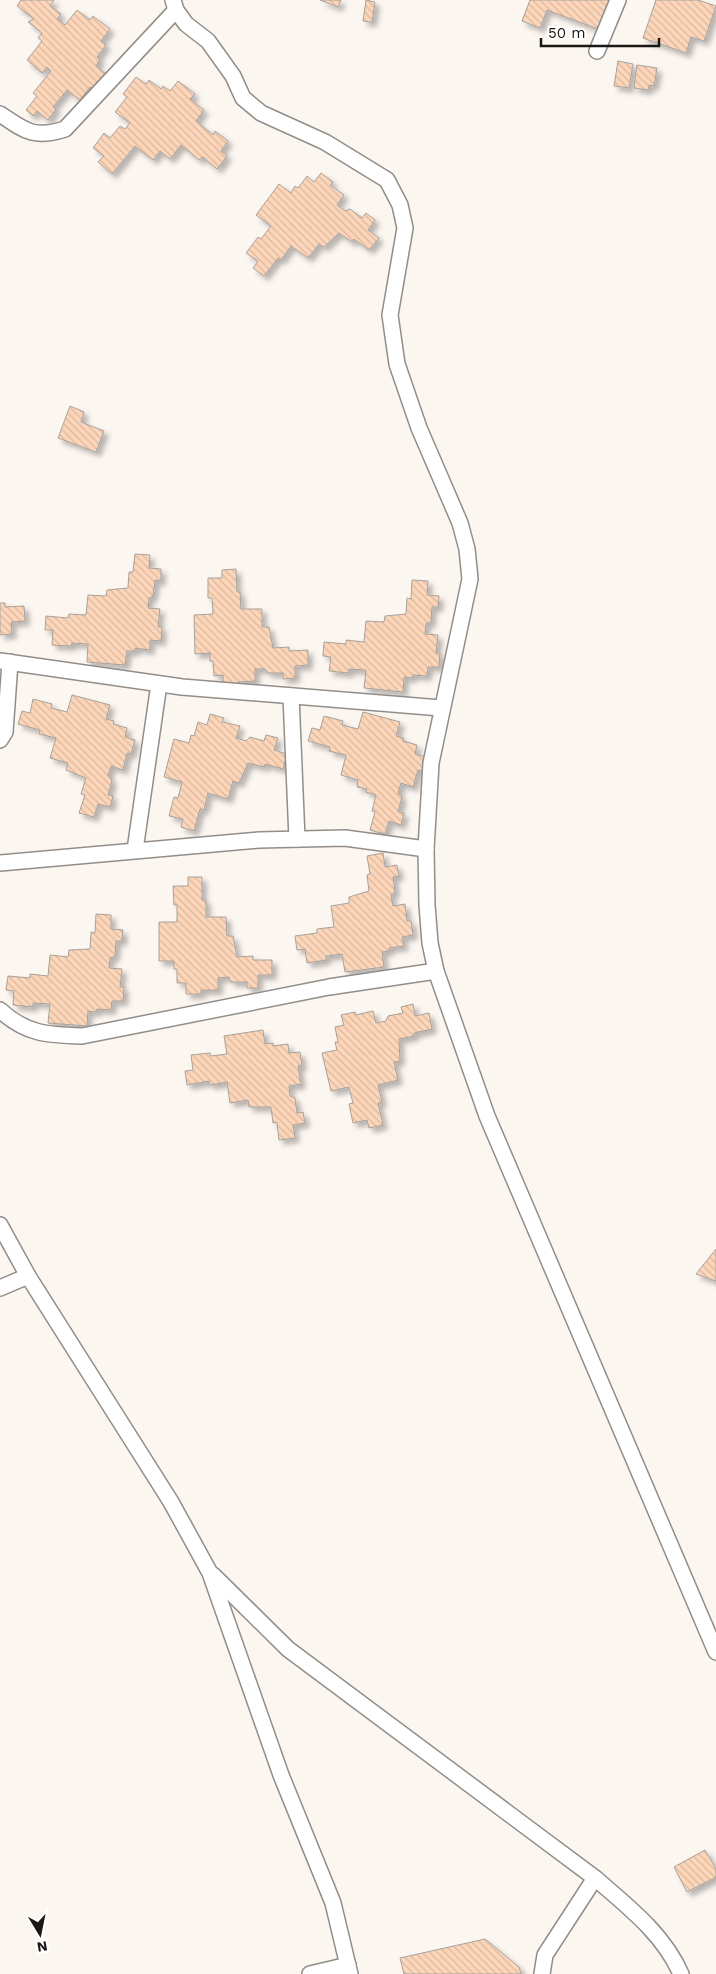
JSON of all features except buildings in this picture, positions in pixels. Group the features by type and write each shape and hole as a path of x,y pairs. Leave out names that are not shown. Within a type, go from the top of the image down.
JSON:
{"street":[{"path":"596,51 618,0"},
{"path":"0,114 28,133 48,135 65,129 174,5 186,24 208,41 233,76 243,98 261,113 325,142 387,180 400,205 405,228 390,315 397,364 419,428 460,523 468,549 470,579 441,708 431,763 426,849 430,943 436,971 488,1116 716,1652"},
{"path":"0,740 4,732 5,662 159,684 441,708"},
{"path":"135,850 159,684"},
{"path":"291,696 297,839"},
{"path":"0,863 135,850 297,839 345,838 426,849"},
{"path":"0,1010 12,1021 26,1029 49,1035 82,1036 329,987 436,971"},
{"path":"0,1225 28,1276 171,1502 210,1572 281,1775 333,1903 349,1969 310,1974"},
{"path":"0,1288 28,1276"},
{"path":"210,1572 288,1648 595,1878 642,1918 669,1952 681,1974"},
{"path":"542,1974 545,1955 595,1878"}]}
